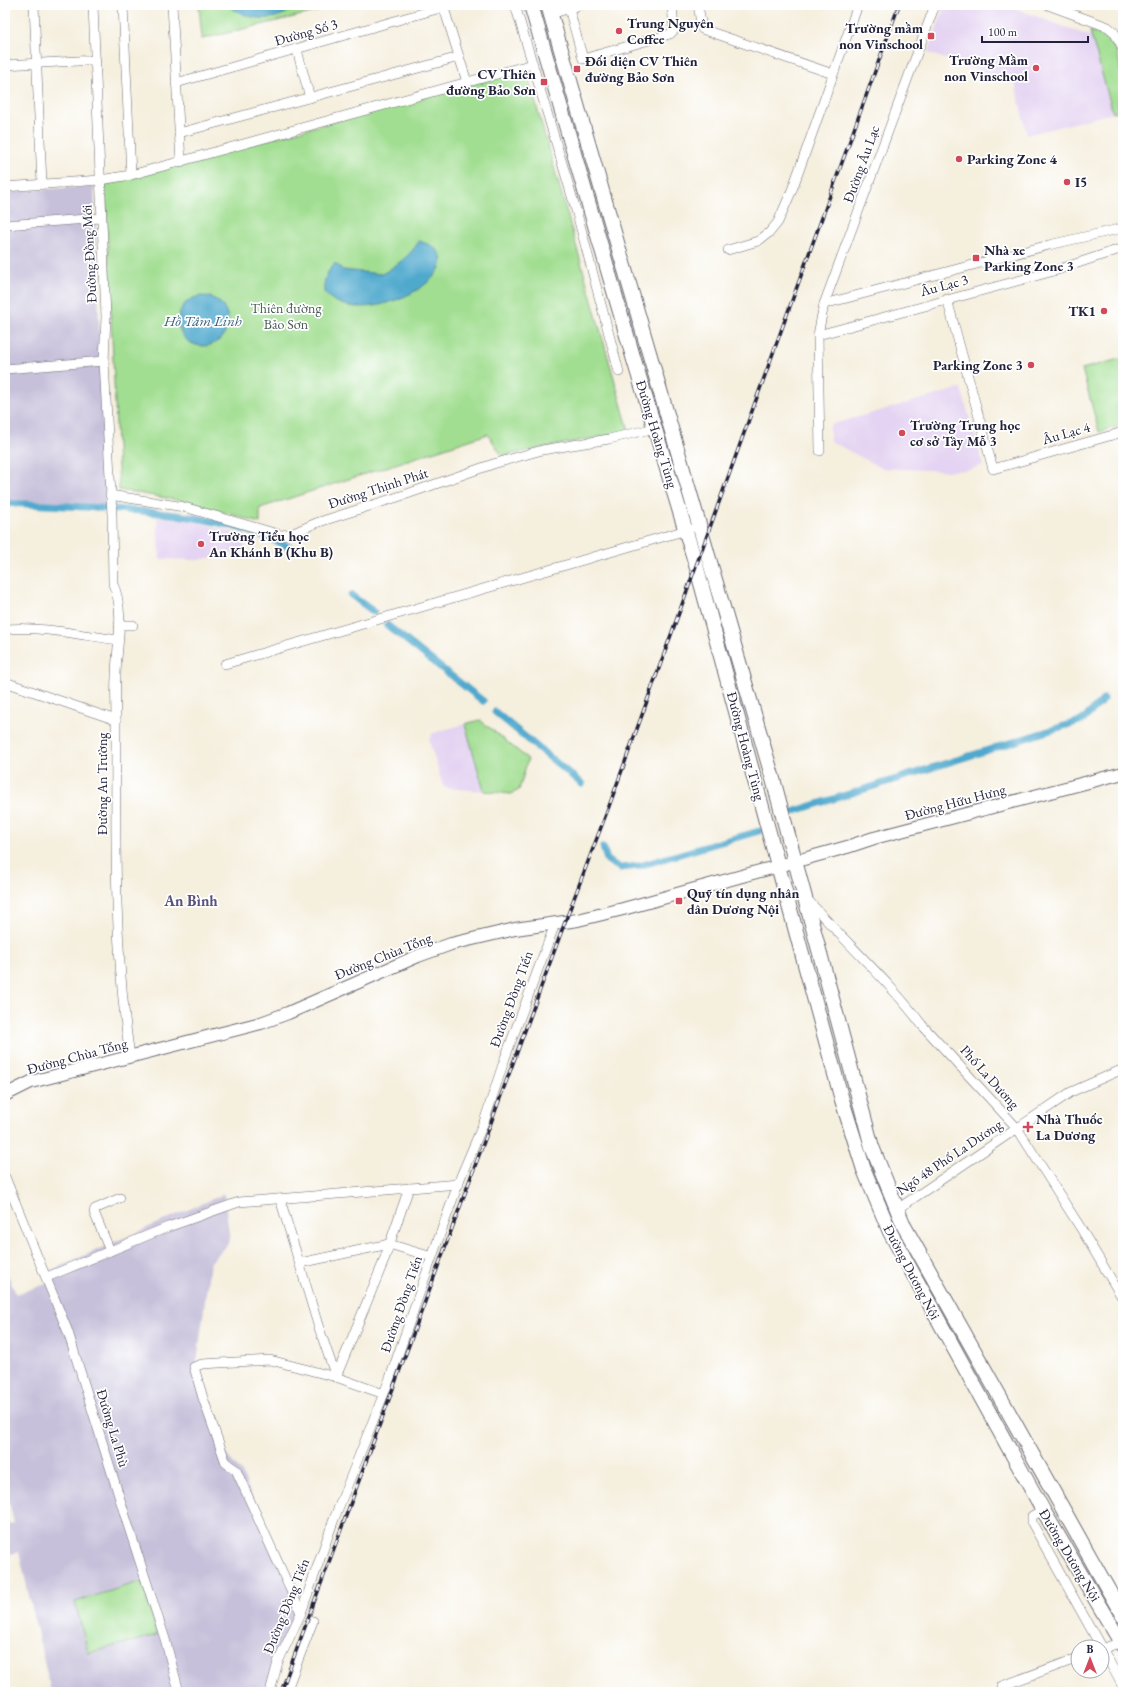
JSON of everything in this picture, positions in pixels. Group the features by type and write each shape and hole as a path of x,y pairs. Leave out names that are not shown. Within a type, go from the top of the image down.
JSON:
{"main road":[{"name":"Đường Hoàng Tùng","path":"531,5 584,213 596,229 696,565 778,865"},
{"name":"Đường Hoàng Tùng","path":"550,9 795,860"},
{"path":"596,229 612,224"},
{"path":"636,365 652,359"},
{"name":"Đường Hữu Hưng","path":"778,865 1123,773"},
{"name":"Đường Dương Nội","path":"795,860 872,1147 896,1210 1038,1467 1123,1616"},
{"name":"Đường Dương Nội","path":"778,865 842,1100 864,1170 883,1218 1043,1510 1122,1643"},
{"name":"Đường Chùa Tổng","path":"5,1095 31,1082 130,1056 150,1053 261,1023 295,1010 418,956 451,944 515,929 578,920 623,909 778,865"},
{"path":"883,1218 896,1210"}],"street":[{"path":"34,5 42,184"},
{"name":"Đường Đồng Mới","path":"94,5 106,317 104,361 111,503"},
{"path":"123,5 131,175"},
{"path":"172,5 181,162"},
{"path":"515,5 532,64 584,213 619,372"},
{"path":"550,9 580,5"},
{"path":"568,7 583,59 670,34 674,30 672,5"},
{"path":"698,5 702,29 833,74"},
{"path":"728,250 758,241 770,232 778,222 792,190 858,5"},
{"name":"Đường Âu Lạc","path":"820,451 818,335 824,304 935,5"},
{"path":"1048,5 1108,27 1114,32 1123,48"},
{"path":"444,6 467,82"},
{"name":"Đường Số 3","path":"176,84 444,6"},
{"path":"297,50 310,98"},
{"path":"179,134 459,56"},
{"path":"5,65 96,60"},
{"path":"5,186 100,180 131,175 532,64"},
{"path":"5,225 101,218"},
{"name":"Âu Lạc 3","path":"824,304 1049,245 1123,228"},
{"name":"Âu Lạc 3","path":"818,335 1054,271 1123,248"},
{"name":"Âu Lạc 4","path":"947,299 993,468 1123,432"},
{"path":"5,369 104,361"},
{"name":"Đường Thịnh Phát","path":"111,503 184,507 251,531 281,535 291,534 316,523 407,494 493,464 542,450 655,428"},
{"name":"Đường An Trường","path":"111,503 113,584 118,595 119,625 116,720 116,896 125,1023 130,1056"},
{"path":"225,664 700,527"},
{"path":"119,625 133,625"},
{"path":"5,629 15,628 40,630 118,640"},
{"path":"5,682 116,720"},
{"name":"Phố La Dương","path":"804,896 1017,1128 1080,1227 1123,1299"},
{"name":"Đường Đồng Tiến","path":"270,1692 278,1662 302,1613 334,1519 384,1394 432,1257 484,1122 505,1058 554,924"},
{"name":"Ngõ 48 Phố La Dương","path":"896,1210 1071,1092 1123,1069"},
{"name":"Đường La Phù","path":"5,1177 8,1191 47,1277 86,1385 128,1525 165,1639 178,1692"},
{"path":"47,1277 229,1204 459,1184"},
{"path":"336,1377 389,1244 409,1188"},
{"path":"110,1251 94,1212 95,1209 120,1198"},
{"path":"280,1199 318,1325 336,1377"},
{"path":"300,1263 389,1244 432,1257"},
{"path":"302,1613 236,1470 226,1463 203,1398 194,1367 202,1364 270,1360 336,1377 384,1394"},
{"path":"1043,1510 1032,1516 1032,1522 1097,1639"},
{"path":"286,1692 312,1621"},
{"path":"1110,1646 1122,1643"},
{"path":"1003,1692 1002,1686 1070,1661"},
{"path":"1110,1663 1123,1687"}],"shaded area":[{"name":"Trường Mầm non Vinschool","path":"945,5 1006,5 1089,36 1090,31 1113,113 1027,135 1015,83 928,53"},
{"path":"94,186 106,506 5,500 5,192"},
{"name":"Trường Trung học cơ sở Tây Mỗ 3","path":"961,388 983,465 968,470 949,471 882,468 830,441 830,425"},
{"name":"Trường Tiểu học An Khánh B (Khu B)","path":"157,517 197,522 245,536 244,551 198,560 160,559"},
{"path":"465,724 484,791 446,788 443,786 429,740 433,733"},
{"path":"224,1194 230,1241 210,1263 196,1370 227,1456 242,1473 298,1609 268,1692 51,1692 19,1552 6,1555 5,1552 5,1526 14,1523 8,1497 5,1498 5,1268 16,1294 49,1283 47,1272"}],"green space":[{"path":"199,5 344,5 202,39"},
{"path":"1090,31 1107,39 1113,45 1117,53 1120,63 1123,111 1113,113"},
{"name":"Thiên đường Bảo Sơn","path":"526,69 629,431 502,456 488,434 260,508 260,523 189,502 119,490 105,184"},
{"path":"1123,358 1123,425 1099,432 1082,369"},
{"path":"480,720 528,759 519,790 511,794 484,791 465,724"},
{"path":"142,1581 157,1635 88,1653 75,1602"}],"water":[{"path":"227,5 297,5 277,17 262,18 240,13"},
{"path":"419,241 438,251 441,264 432,279 414,292 390,302 365,307 342,304 324,292 326,276 335,263 343,270 382,274 403,260"},
{"name":"Hồ Tâm Linh","path":"203,296 213,298 221,303 226,311 228,321 226,331 221,339 213,344 203,346 193,344 185,339 180,331 178,321 180,311 185,303 193,298"}],"waterway":[{"path":"5,503 76,506 154,512 192,518 229,525 264,536 294,550"},
{"path":"351,595 374,612"},
{"path":"387,625 483,701"},
{"path":"792,812 1083,720 1104,699"},
{"path":"495,712 582,784"},
{"path":"603,847 607,860 620,868 639,866 759,831"}],"railway":[{"path":"281,1692 608,809 899,5"}],"place":[{"name":"Trung Nguyên Coffee","path":"619,31"},
{"name":"Trường mầm non Vinschool","path":"931,36"},
{"name":"Trường Mầm non Vinschool","path":"1036,68"},
{"name":"Đối diện CV Thiên đường Bảo Sơn","path":"577,69"},
{"name":"CV Thiên đường Bảo Sơn","path":"544,82"},
{"name":"Parking Zone 4","path":"959,159"},
{"name":"I5","path":"1067,182"},
{"name":"Nhà xe Parking Zone 3","path":"976,258"},
{"name":"TK1","path":"1104,311"},
{"name":"Parking Zone 3","path":"1031,365"},
{"name":"Trường Trung học cơ sở Tây Mỗ 3","path":"902,433"},
{"name":"Trường Tiểu học An Khánh B (Khu B)","path":"201,544"},
{"name":"Quỹ tín dụng nhân dân Dương Nội","path":"679,901"},
{"name":"Nhà Thuốc La Dương","path":"1028,1127"}],"district":[{"name":"An Bình","path":"191,901"}]}
